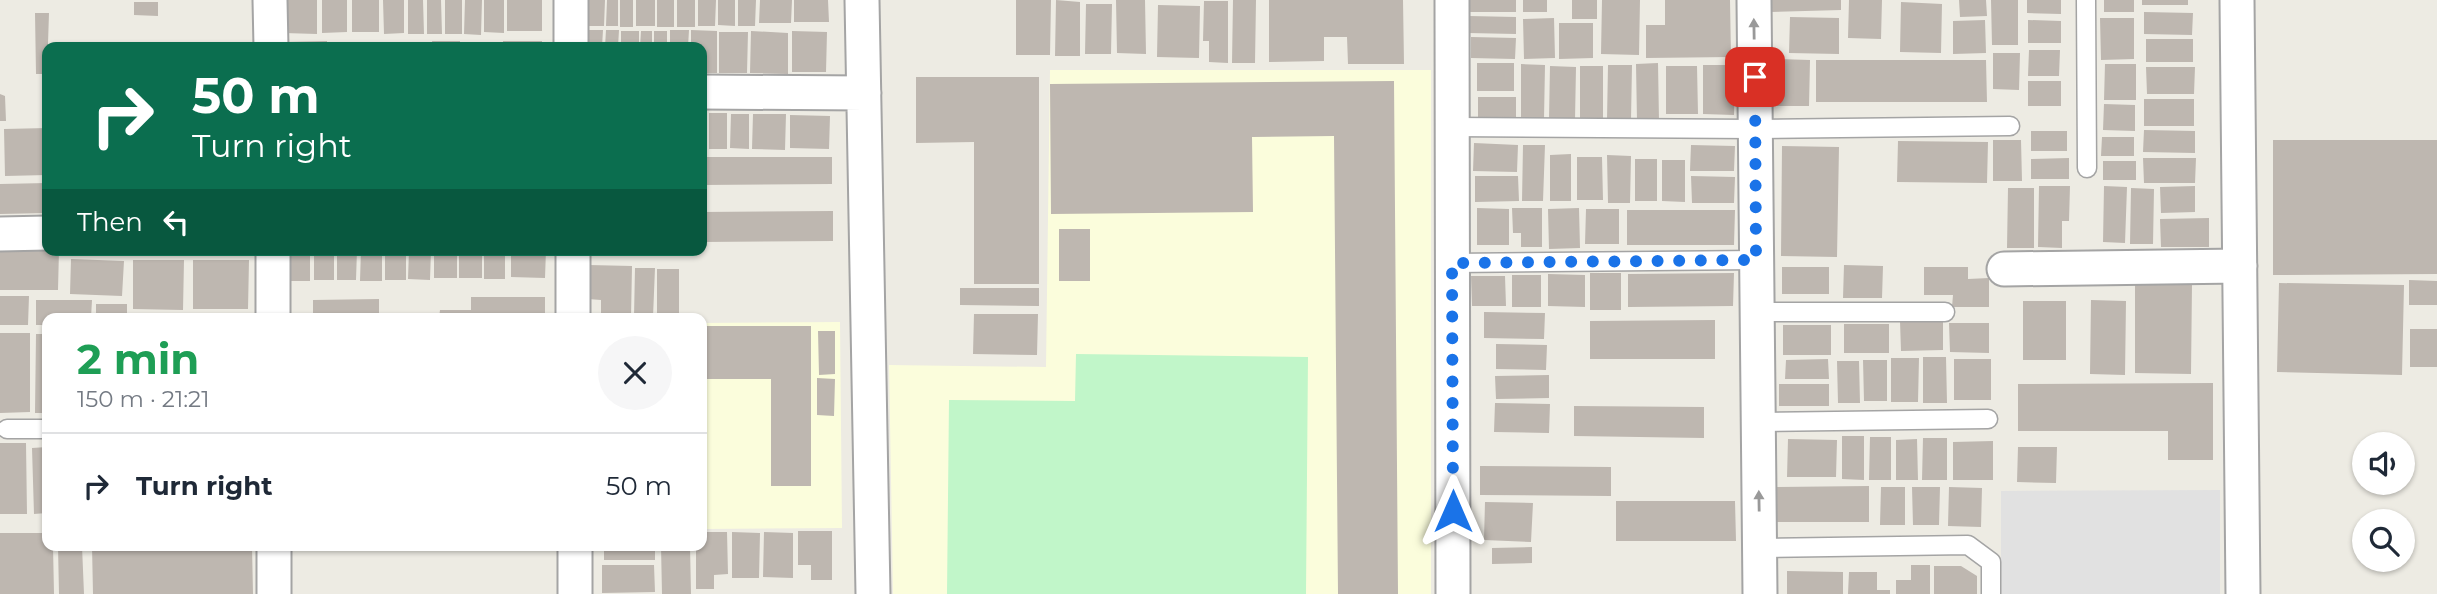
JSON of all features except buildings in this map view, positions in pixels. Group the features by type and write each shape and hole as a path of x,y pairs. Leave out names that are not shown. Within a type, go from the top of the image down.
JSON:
{"street":[{"path":"270,0 271,42"},
{"path":"571,0 571,42"},
{"path":"862,0 873,594"},
{"path":"1452,0 1453,594"},
{"path":"1754,0 1760,594"},
{"path":"2237,0 2243,594"},
{"path":"707,92 864,93"},
{"path":"0,233 42,233"},
{"path":"273,256 273,313"},
{"path":"573,256 573,313"},
{"path":"2004,269 2240,266"},
{"path":"274,551 274,594"},
{"path":"575,551 575,594"}],"lane":[{"path":"2087,0 2087,168"},
{"path":"1452,127 1755,129 2010,125"},
{"path":"1452,263 1756,260"},
{"path":"1757,312 1945,312"},
{"path":"1758,422 1987,419"},
{"path":"8,429 42,429"},
{"path":"1760,548 1968,545 1991,562 1991,594"}],"shaded area":[{"path":"1050,70 1431,70 1431,594 893,594 889,365 1046,367"},
{"path":"840,322 842,528 707,529 707,323"},
{"path":"2220,490 2220,594 2001,594 2001,491"}],"green space":[{"path":"1076,354 1308,357 1306,594 947,594 949,400 1075,401"}],"route":[{"path":"1453,511 1452,263 1756,260 1755,77"}]}
